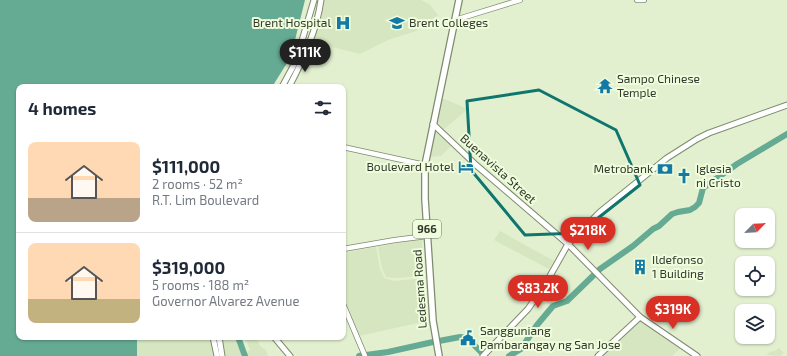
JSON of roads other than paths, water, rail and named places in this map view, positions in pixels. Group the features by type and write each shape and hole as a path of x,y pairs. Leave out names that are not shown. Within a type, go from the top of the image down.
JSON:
{"main road":[{"path":"284,84 296,60 310,19 314,0"},
{"path":"291,84 300,66 312,34 320,0"},
{"name":"966","path":"433,124 459,0"},
{"path":"484,355 528,309 546,283 568,244 600,212 674,153 709,133 787,105"},
{"name":"Ledesma Road","path":"433,124 425,165 425,199 433,321 439,356"},
{"name":"Buenavista Street","path":"433,124 476,165 568,244 640,316 697,356"},
{"path":"598,356 640,316"},
{"path":"213,340 216,356"},
{"path":"219,340 222,356"},
{"path":"277,340 290,356"}],"street":[{"path":"455,20 520,0"},
{"path":"637,0 644,0"},
{"path":"346,148 425,165"},
{"path":"346,249 427,236"},
{"path":"346,312 365,356"}],"waterway":[{"path":"509,356 521,349 537,325 553,306 567,301 600,269 633,246 672,214 690,210 695,207 699,203 703,188 737,164 787,134"},
{"path":"439,341 460,337 466,338"},
{"path":"239,340 245,356"},
{"path":"366,355 388,352 433,342"},
{"path":"474,345 485,356"},
{"path":"359,356 363,355"}],"place":[{"name":"Brent Hospital","path":"343,23"},
{"name":"Brent Colleges","path":"397,23"},
{"name":"Sampo Chinese Temple","path":"605,86"},
{"name":"Boulevard Hotel","path":"466,167"},
{"name":"Metrobank","path":"665,169"},
{"name":"Iglesia ni Cristo","path":"684,176"},
{"name":"Ildefonso 1 Building","path":"640,267"},
{"name":"Sangguniang Pambarangay ng San Jose","path":"468,338"}]}
